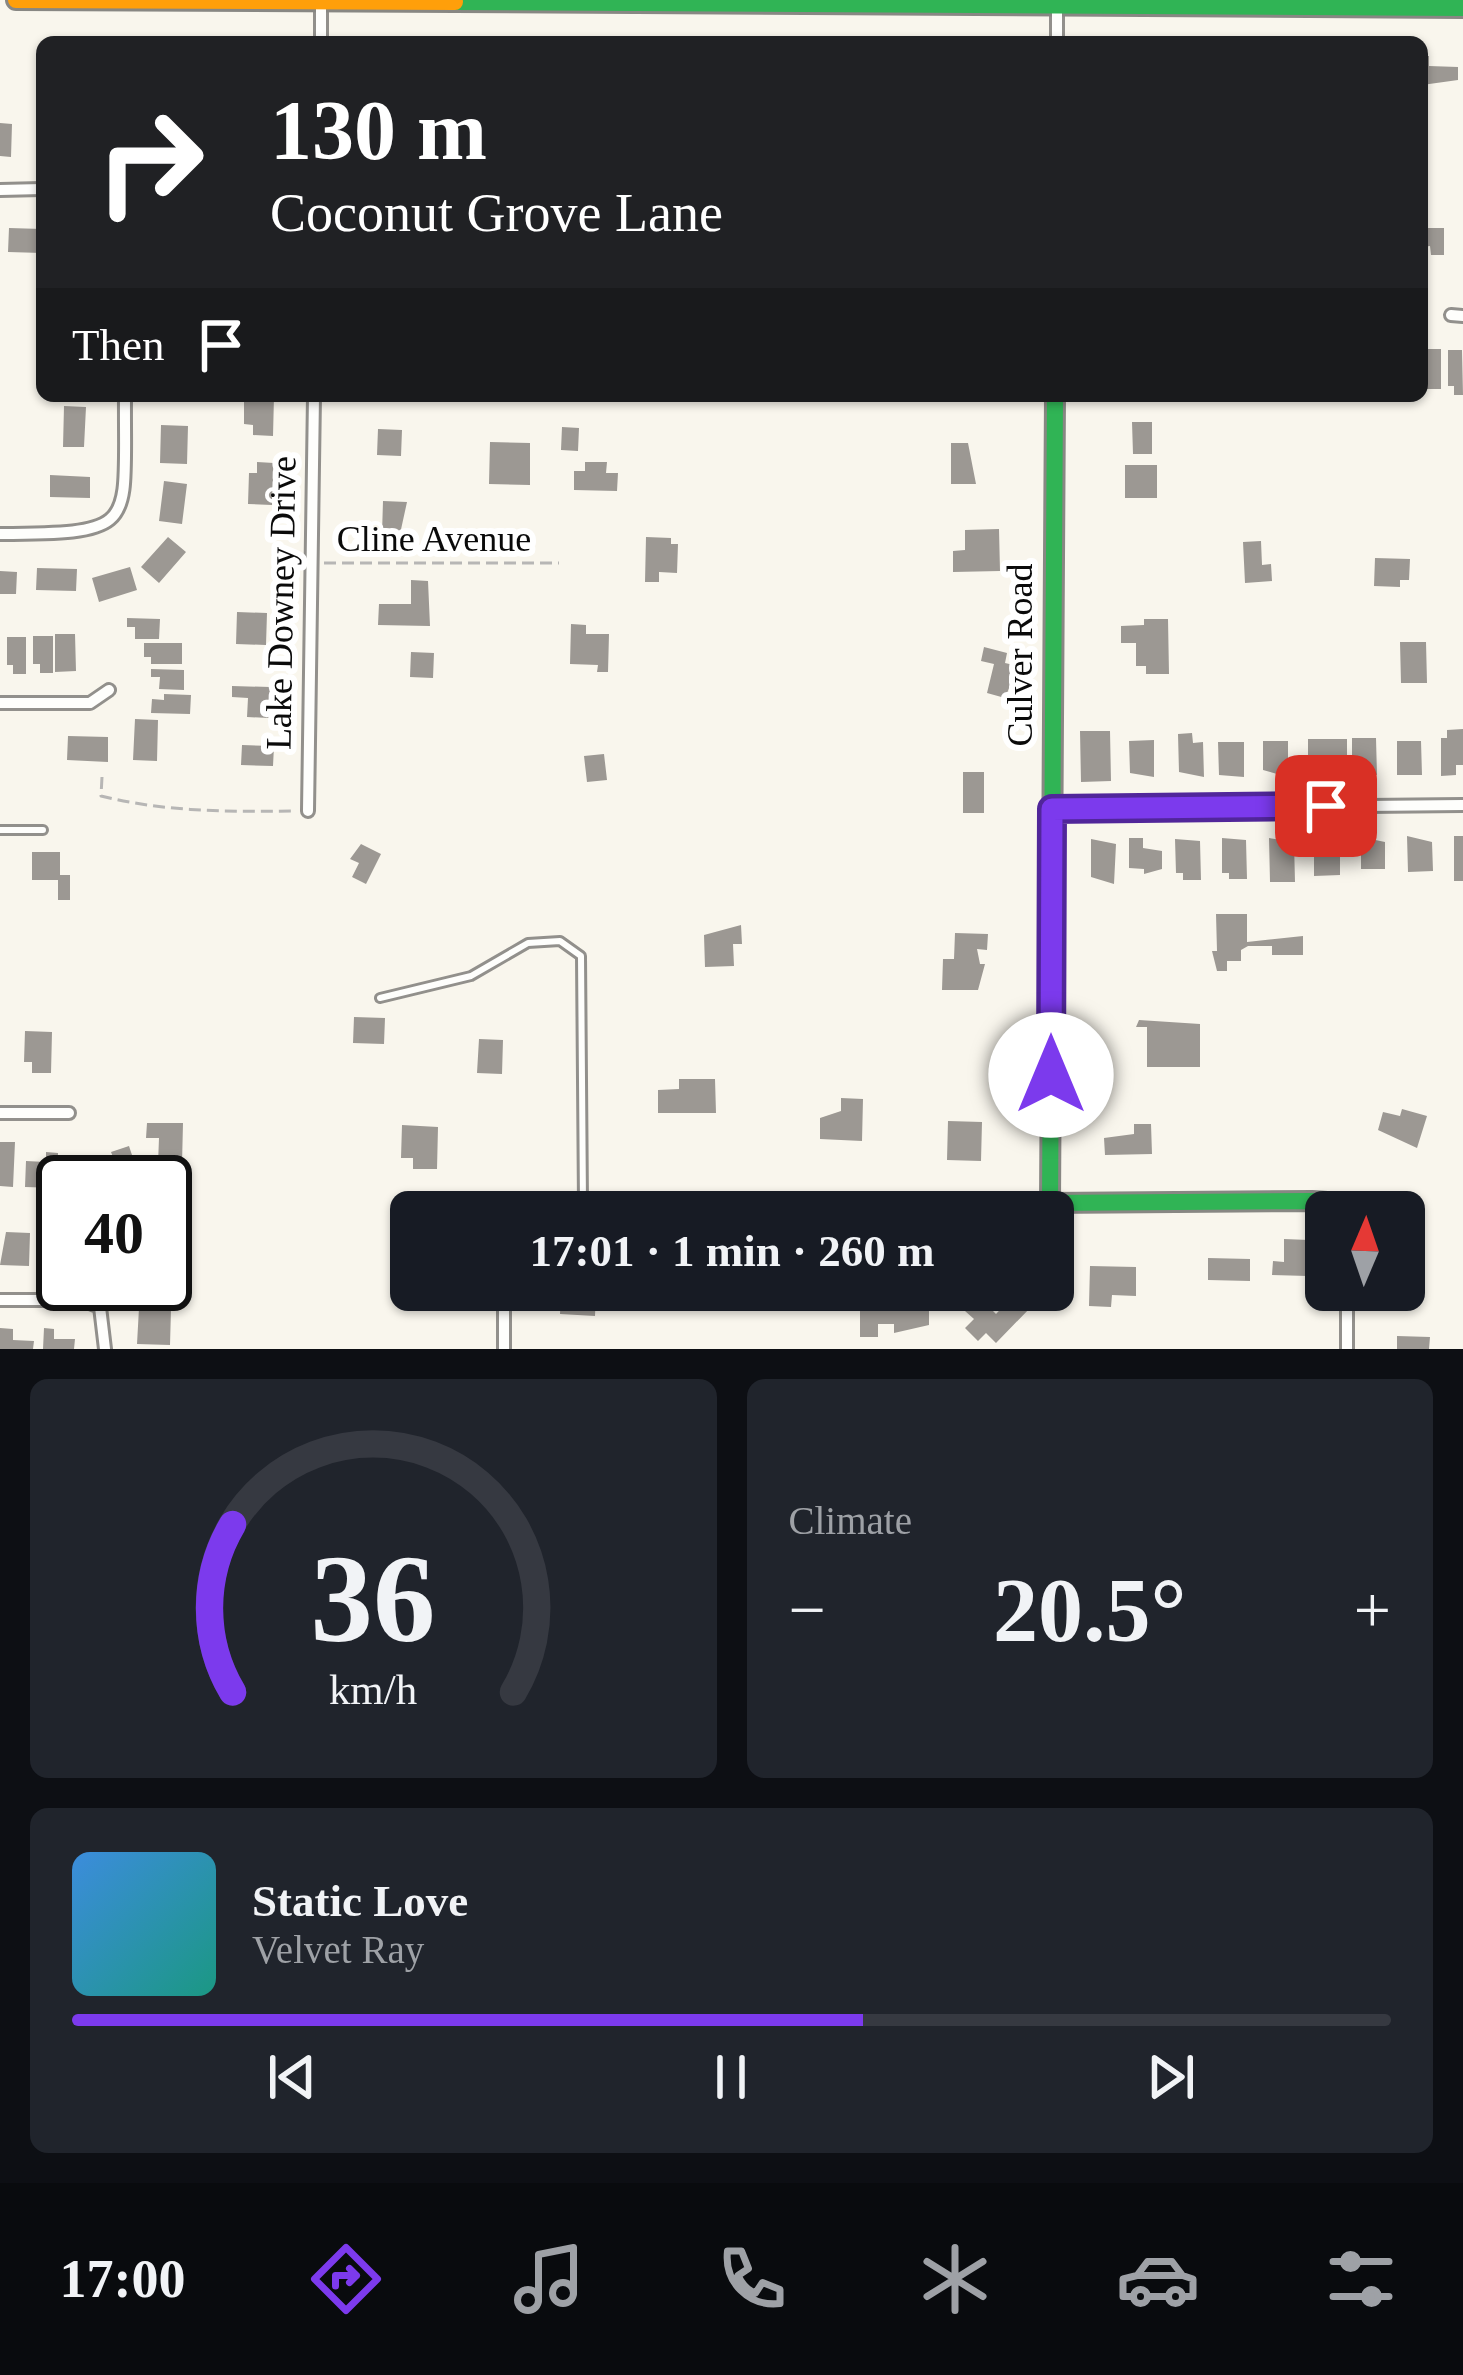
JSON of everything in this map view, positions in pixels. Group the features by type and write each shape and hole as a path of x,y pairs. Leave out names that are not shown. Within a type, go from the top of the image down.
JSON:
{"street":[{"path":"16,0 1463,8"},
{"path":"321,4 321,36"},
{"path":"1057,7 1057,36"},
{"path":"0,190 36,189"},
{"path":"0,534 90,533 113,521 124,495 125,402"},
{"name":"Lake Downey Drive","path":"308,811 314,402"},
{"name":"Culver Road","path":"1051,1191 1055,402"},
{"path":"0,703 90,703 109,690"},
{"path":"1052,809 1463,805"},
{"path":"0,1113 68,1113"},
{"path":"1074,1203 1305,1201"},
{"path":"0,1300 82,1300 100,1307 105,1349"},
{"path":"504,1311 504,1349"},
{"path":"1347,1311 1347,1349"}],"lane":[{"path":"0,830 44,830"},
{"path":"380,998 471,976 528,943 560,941 581,956 583,1191"}],"path":[{"name":"Cline Avenue","path":"310,563 559,563"},
{"path":"101,777 101,796 119,800 204,812 308,811"}],"building":[{"path":"1428,56 1429,66 1458,67 1458,80 1428,84"},
{"path":"0,123 12,124 11,157 0,156"},
{"path":"9,228 36,229 36,253 8,252"},
{"path":"1428,228 1444,228 1444,255 1431,255"},
{"path":"1428,349 1441,349 1441,389 1428,389"},
{"path":"1448,350 1462,350 1463,395 1454,395 1454,386 1448,386"},
{"path":"244,402 274,402 273,436 253,435 253,425 244,424"},
{"path":"64,406 86,407 84,447 63,447"},
{"path":"1132,422 1152,422 1152,454 1133,454"},
{"path":"161,425 188,426 187,464 160,463"},
{"path":"562,427 579,428 578,451 561,450"},
{"path":"378,429 402,430 401,456 377,455"},
{"path":"490,442 530,443 530,485 489,484"},
{"path":"951,443 968,443 976,484 951,484"},
{"path":"257,462 274,463 272,505 248,504 249,473 257,473"},
{"path":"585,462 607,462 606,473 618,473 617,491 574,490 574,471 585,471"},
{"path":"1125,465 1157,465 1157,498 1125,498"},
{"path":"50,475 90,477 90,498 50,497"},
{"path":"164,481 187,484 182,524 159,521"},
{"path":"383,501 407,502 400,534 382,534"},
{"path":"999,529 1000,571 953,572 953,551 965,550 965,530"},
{"path":"168,537 186,552 159,583 141,567"},
{"path":"646,537 671,538 671,544 678,544 677,573 659,572 659,582 645,582"},
{"path":"1261,541 1262,565 1271,564 1272,581 1245,583 1243,542"},
{"path":"1375,558 1410,559 1409,580 1400,580 1400,587 1374,586"},
{"path":"130,567 137,590 99,602 92,578"},
{"path":"37,568 77,569 76,591 36,590"},
{"path":"0,571 17,572 16,594 0,594"},
{"path":"411,580 428,581 430,626 378,625 379,604 411,604"},
{"path":"237,612 267,613 266,645 236,644"},
{"path":"127,618 160,619 159,639 135,639 135,627 127,627"},
{"path":"1144,619 1168,619 1169,674 1146,674 1146,666 1136,666 1136,643 1121,643 1121,626 1144,625"},
{"path":"571,624 586,625 586,634 609,634 608,672 597,672 598,665 570,664"},
{"path":"55,634 75,634 76,671 55,672"},
{"path":"33,636 53,636 53,673 40,673 40,664 33,664"},
{"path":"7,637 26,637 26,674 13,674 13,665 7,665"},
{"path":"1400,642 1426,642 1427,683 1401,683"},
{"path":"144,643 182,643 182,664 151,664 151,657 144,657"},
{"path":"984,647 1007,653 1005,663 1018,666 1005,698 987,693 994,664 981,661"},
{"path":"411,652 434,653 433,678 410,677"},
{"path":"151,669 184,670 184,690 159,689 160,677 151,677"},
{"path":"232,686 270,687 269,718 247,717 248,698 232,697"},
{"path":"164,694 191,695 190,714 151,713 152,699 164,700"},
{"path":"135,719 158,720 157,761 133,760"},
{"path":"1463,729 1463,765 1456,765 1456,775 1441,776 1441,738 1447,738 1447,730"},
{"path":"1080,731 1110,731 1111,781 1081,782"},
{"path":"1192,733 1193,743 1203,742 1204,777 1179,772 1178,734"},
{"path":"68,736 108,737 108,762 67,760"},
{"path":"1352,738 1376,738 1377,775 1352,771"},
{"path":"1308,739 1347,739 1347,755 1333,755 1333,776 1318,776 1318,766 1308,766"},
{"path":"1154,740 1154,777 1130,773 1129,741"},
{"path":"1263,741 1288,741 1288,777 1263,770"},
{"path":"1397,741 1421,741 1422,775 1397,775"},
{"path":"1218,742 1244,742 1244,777 1219,775"},
{"path":"242,745 274,746 273,766 241,765"},
{"path":"604,754 607,780 587,782 584,756"},
{"path":"963,772 984,772 984,813 963,813"},
{"path":"1314,836 1340,842 1340,875 1314,876"},
{"path":"1407,836 1432,842 1433,871 1408,872"},
{"path":"1454,836 1463,836 1463,881 1454,881"},
{"path":"1361,837 1385,842 1385,869 1361,869"},
{"path":"1129,838 1143,838 1143,848 1162,851 1162,869 1144,874 1144,869 1129,868"},
{"path":"1222,838 1246,840 1247,879 1229,879 1229,873 1222,873"},
{"path":"1269,838 1294,842 1295,882 1270,882"},
{"path":"1091,839 1116,844 1114,884 1091,877"},
{"path":"1175,839 1200,841 1201,880 1183,880 1183,873 1176,873"},
{"path":"361,844 381,854 366,884 352,877 359,863 350,859"},
{"path":"32,852 60,852 60,875 70,875 70,900 58,900 58,880 32,880"},
{"path":"1216,914 1247,914 1247,942 1303,936 1303,955 1272,955 1272,946 1248,946 1241,950 1241,961 1227,961 1227,971 1217,971 1212,951 1217,951"},
{"path":"741,925 742,944 733,944 734,966 705,967 704,935"},
{"path":"955,933 988,934 987,950 977,949 980,964 985,964 978,990 942,990 943,959 954,959"},
{"path":"354,1017 385,1018 384,1044 353,1043"},
{"path":"1139,1020 1200,1024 1200,1067 1147,1067 1147,1027 1136,1027"},
{"path":"25,1031 52,1032 51,1073 32,1073 32,1062 24,1062"},
{"path":"479,1039 503,1040 502,1074 477,1073"},
{"path":"679,1079 715,1079 716,1113 658,1113 658,1090 679,1089"},
{"path":"841,1098 863,1099 862,1141 820,1139 820,1118 841,1111"},
{"path":"1402,1109 1427,1116 1417,1148 1378,1130 1383,1112 1400,1116"},
{"path":"948,1121 982,1122 981,1161 947,1160"},
{"path":"147,1123 183,1123 182,1155 158,1155 159,1138 146,1138"},
{"path":"1134,1124 1151,1124 1152,1154 1105,1155 1104,1138 1134,1134"},
{"path":"402,1125 438,1127 437,1169 413,1169 413,1158 401,1158"},
{"path":"0,1142 15,1142 13,1187 0,1186"},
{"path":"129,1146 132,1155 112,1155"},
{"path":"26,1161 36,1162 36,1187 25,1187"},
{"path":"6,1232 30,1233 29,1266 0,1265"},
{"path":"1284,1239 1305,1240 1305,1276 1272,1275 1273,1261 1284,1262"},
{"path":"1208,1258 1250,1259 1250,1281 1208,1280"},
{"path":"1090,1266 1136,1267 1136,1296 1112,1295 1111,1307 1089,1306"},
{"path":"139,1311 171,1311 170,1345 137,1344"},
{"path":"560,1311 595,1311 595,1316"},
{"path":"860,1311 929,1311 929,1325 894,1333 894,1324 878,1324 878,1337 860,1337"},
{"path":"965,1311 1027,1311 996,1343 986,1333 978,1341 965,1328 974,1319"},
{"path":"0,1328 13,1329 13,1340 34,1341 33,1349 0,1349"},
{"path":"44,1328 54,1329 54,1339 75,1339 74,1349 43,1349"},
{"path":"1397,1336 1430,1337 1429,1349 1397,1349"}],"traffic: fast":[{"path":"455,2 1463,8"},
{"path":"1050,1191 1055,402"},
{"path":"1074,1203 1305,1201"}],"traffic: slow":[{"path":"16,0 455,2"}],"route":[{"path":"1051,1075 1052,809 1326,806"}]}
